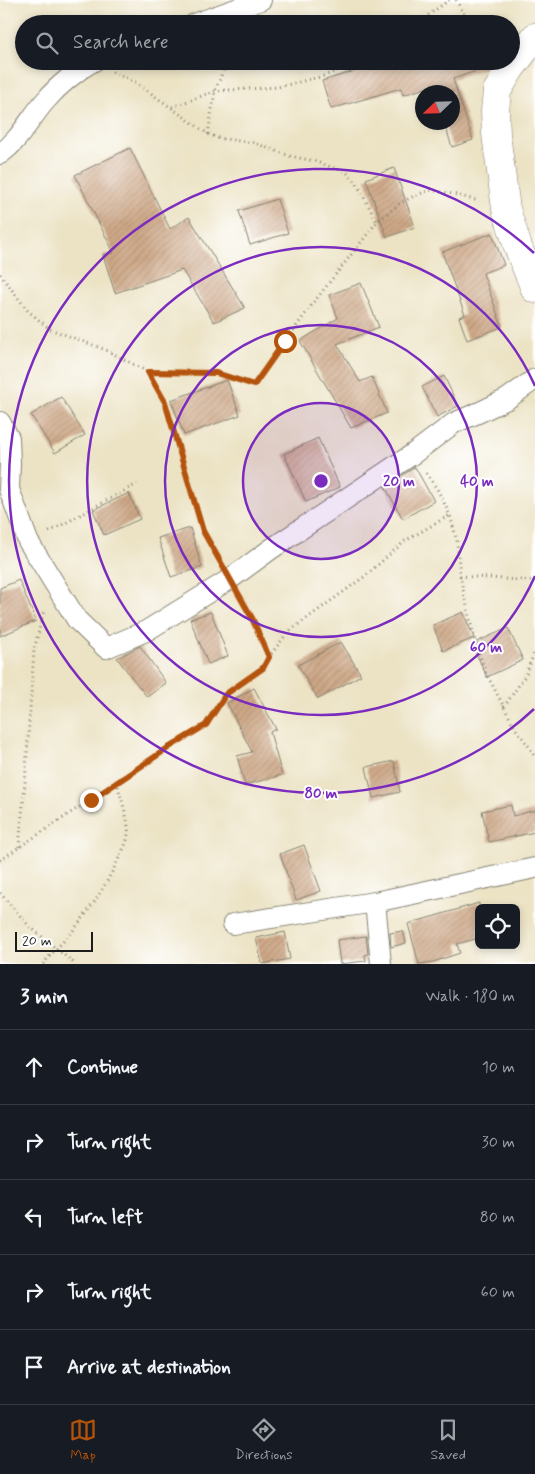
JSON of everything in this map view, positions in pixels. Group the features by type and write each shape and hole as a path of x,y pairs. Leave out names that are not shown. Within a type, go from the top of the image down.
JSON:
{"street":[{"path":"219,15 261,0"},
{"path":"520,56 535,37"},
{"path":"0,154 19,136 46,100 81,70"},
{"path":"510,70 498,91 496,134 506,209 518,247 535,290"},
{"path":"0,422 9,438 9,489 28,542 77,620 106,648 146,631 230,579 271,549 413,454 454,423 507,399 535,379"},
{"path":"233,924 375,902 535,868"},
{"path":"375,902 380,964"}],"path":[{"path":"428,15 449,0"},
{"path":"456,0 465,15"},
{"path":"110,70 136,82 208,134 218,138 254,143 290,156 314,161 346,172 356,182 377,222"},
{"path":"208,134 215,91 223,70"},
{"path":"172,107 215,91 278,87 324,76 339,70"},
{"path":"0,274 28,311 50,329 106,350 148,372 216,373 254,385 314,302 377,222 399,204 430,190 453,194 506,209"},
{"path":"148,372 165,402 203,531 252,618 269,657"},
{"path":"413,454 437,488 450,515 457,542 460,576 482,663 515,728 535,758"},
{"path":"44,535 137,484"},
{"path":"0,860 171,746 206,725 226,694 263,668 288,632 364,577 405,541 450,515"},
{"path":"460,576 535,581"},
{"path":"19,848 34,650 41,618 54,585"},
{"path":"504,708 526,676 535,652"},
{"path":"43,964 78,925 93,904 111,874 126,842 128,824 118,782"},
{"path":"0,892 29,926 75,964"}],"building":[{"path":"358,70 479,70 453,79 455,85 415,85 415,91 403,95 401,88 331,109 322,81"},
{"path":"460,100 473,140 452,147 447,130 460,130"},
{"path":"130,148 170,229 189,217 245,308 214,322 182,270 115,293 103,255 114,253 75,175"},
{"path":"394,168 415,227 387,237 366,179"},
{"path":"277,199 288,233 250,245 239,211"},
{"path":"492,233 504,265 483,273 502,327 467,340 459,317 465,315 442,252"},
{"path":"361,283 379,327 337,344 360,382 372,377 387,413 351,428 300,341 338,318 329,295"},
{"path":"444,376 458,406 437,417 422,387"},
{"path":"227,380 240,415 184,435 171,400"},
{"path":"61,397 85,435 55,453 31,415"},
{"path":"318,438 340,487 306,502 284,454"},
{"path":"415,467 434,501 403,519 385,487"},
{"path":"129,493 140,519 104,535 93,510"},
{"path":"190,528 202,567 171,577 158,538"},
{"path":"19,580 36,621 0,636 0,588"},
{"path":"211,612 228,656 208,664 190,619"},
{"path":"463,612 474,638 443,651 433,625"},
{"path":"508,628 523,660 487,677 472,644"},
{"path":"341,642 361,675 318,699 298,665"},
{"path":"140,646 166,683 147,697 117,658"},
{"path":"254,688 276,729 270,732 282,775 245,785 237,756 252,752 227,703"},
{"path":"394,761 400,792 373,798 366,767"},
{"path":"511,805 513,816 535,810 535,832 489,842 482,811"},
{"path":"304,845 321,891 296,900 280,854"},
{"path":"475,904 475,939 457,944 460,953 433,962 419,964 408,924"},
{"path":"403,931 406,943 391,947 390,933"},
{"path":"285,932 290,959 262,964 256,938"},
{"path":"366,936 368,954 365,955 366,961 340,964 337,940"}],"route":[{"path":"91,800 171,746 206,725 226,694 263,668 269,657 252,618 203,531 165,402 148,372 216,373 254,385 285,341"}]}
